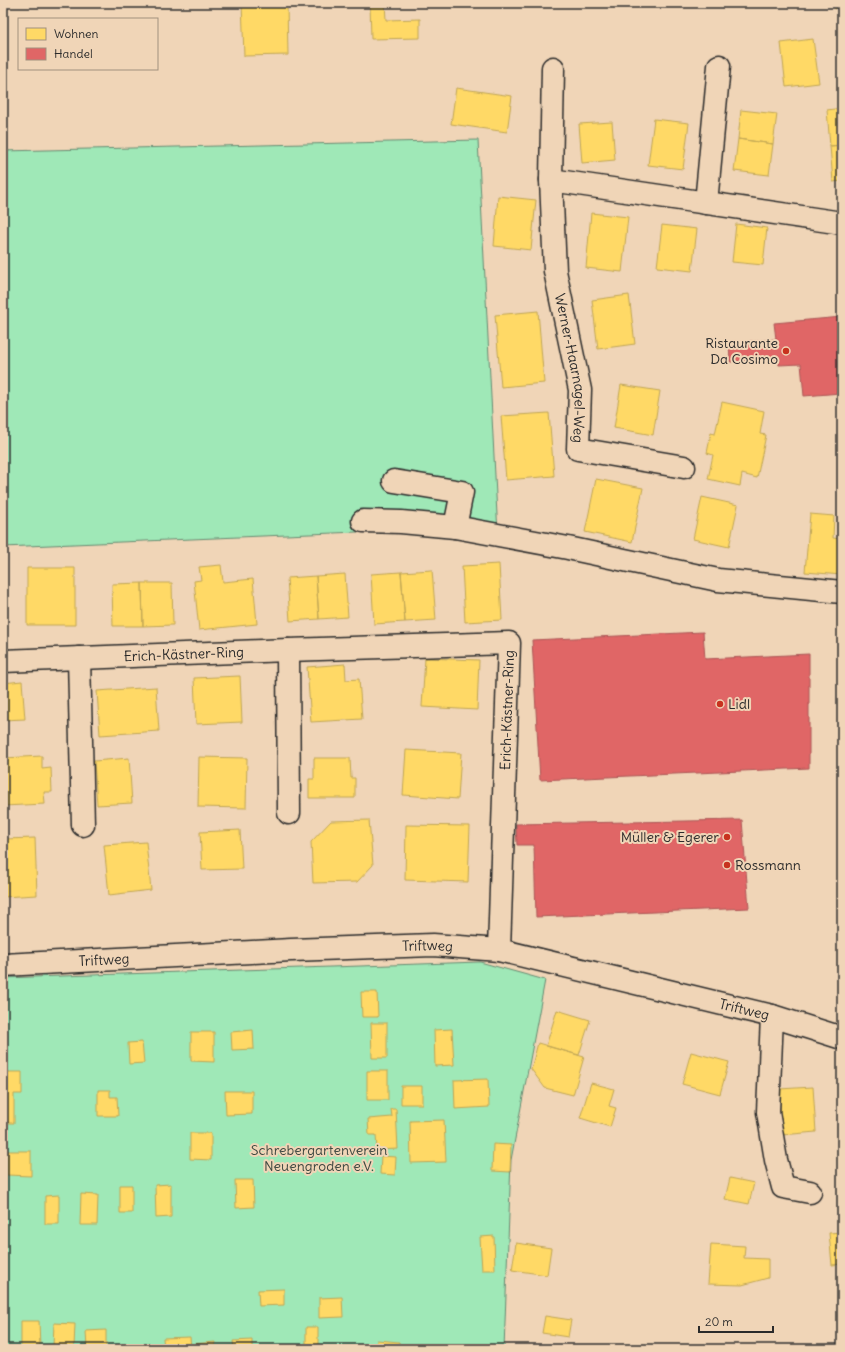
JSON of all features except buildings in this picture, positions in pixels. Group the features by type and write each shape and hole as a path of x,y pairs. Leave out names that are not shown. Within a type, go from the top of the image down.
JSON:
{"street":[{"path":"706,203 718,66"},
{"name":"Werner-Haarnagel-Weg","path":"553,68 551,180 555,271 580,390 578,449 684,467"},
{"path":"551,180 842,223"},
{"path":"394,481 462,492 455,527"},
{"path":"362,521 402,522 455,527 568,548 718,580 842,592"},
{"name":"Erich-Kästner-Ring","path":"3,661 509,643 499,950"},
{"path":"288,650 290,813"},
{"path":"79,658 84,825"},
{"name":"Triftweg","path":"3,965 291,950 433,945 499,950 772,1016 842,1038"},
{"path":"772,1016 768,1112 776,1160 783,1187 810,1192"}],"green space":[{"path":"478,140 498,535 404,530 3,547 3,151"},
{"name":"Schrebergartenverein Neuengroden e.V.","path":"480,962 545,980 511,1160 504,1349 3,1349 3,978"}],"place":[{"name":"Ristaurante Da Cosimo","path":"786,351"},
{"name":"Lidl","path":"720,704"},
{"name":"Müller & Egerer","path":"727,837"},
{"name":"Rossmann","path":"727,865"}]}
